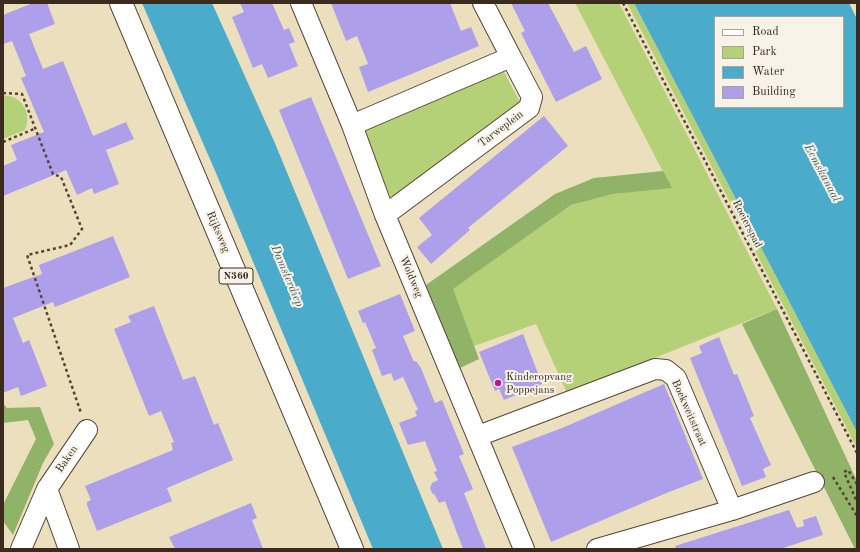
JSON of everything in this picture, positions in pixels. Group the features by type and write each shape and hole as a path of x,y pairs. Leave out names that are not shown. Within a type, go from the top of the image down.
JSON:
{"main road":[{"name":"Rijksweg","path":"121,3 352,549"}],"street":[{"name":"Woldweg","path":"301,3 352,125 385,215 524,549"},
{"name":"Tarweplein","path":"385,215 529,108 532,97 483,3"},
{"path":"352,125 511,56"},
{"name":"Boekweitstraat","path":"478,436 655,369 666,370 676,378 732,510"},
{"name":"Baken","path":"21,549 47,489 87,430"},
{"path":"597,549 732,510 814,482"},
{"path":"47,489 69,548"}],"path":[{"name":"Roeierspad","path":"623,3 857,453"},
{"path":"3,93 22,94 52,174 61,177 82,229 70,245 27,255 87,430"},
{"path":"3,142 34,129"},
{"path":"857,484 848,470 844,472 857,502"},
{"path":"814,482 829,476 833,477 857,516"}],"green space":[{"path":"575,3 619,3 777,309 567,393 536,324 474,346 452,289 571,205 613,194 671,187"},
{"path":"627,3 634,3 857,432 857,448"},
{"path":"503,70 520,102 392,200 363,130"},
{"path":"3,96 15,98 24,106 27,124 25,130 3,139"},
{"path":"663,171 672,188 613,194 571,205 453,289 479,359 460,368 426,285 555,194 594,178"},
{"path":"777,309 857,481 857,549 855,549 742,324"},
{"path":"3,403 7,408 40,407 54,444 43,463 13,535 3,521 3,505 36,439 28,420 3,423"}],"water":[{"name":"Damsterdiep","path":"142,3 212,3 274,141 443,549 373,549 216,173"},
{"name":"Eemskanaal","path":"634,3 849,3 857,19 857,432"}],"building":[{"path":"33,3 47,3 55,24 29,34 43,69 63,61 93,136 126,122 134,139 106,150 119,184 94,194 92,188 77,195 66,170 3,196 3,166 17,160 11,145 44,132 21,78 26,76 12,41 3,44 3,15"},
{"path":"240,3 272,3 284,30 289,28 295,42 289,44 298,66 268,78 262,64 253,68 232,17 244,12"},
{"path":"331,3 450,3 461,31 471,27 479,46 368,92 359,67 368,64 357,36 346,41"},
{"path":"511,3 548,3 574,52 586,46 602,79 556,102 521,33 525,31"},
{"path":"311,97 381,266 348,279 279,110"},
{"path":"544,116 568,146 468,228 470,230 431,264 417,247 432,235 419,218"},
{"path":"113,236 130,277 55,307 53,302 13,318 23,343 29,340 47,386 21,396 18,387 3,393 3,288 42,274 39,265"},
{"path":"400,294 415,331 403,336 414,362 416,361 421,368 435,403 442,400 464,454 459,456 473,489 464,493 486,549 463,549 445,501 439,503 435,495 432,493 430,488 432,483 438,480 434,472 437,471 425,441 408,445 399,423 417,416 415,411 418,410 403,377 394,381 391,373 382,376 372,350 376,348 365,322 363,323 358,311"},
{"path":"154,306 183,380 195,376 214,425 218,423 233,460 167,488 172,501 97,531 87,505 87,502 91,500 85,486 173,450 171,443 174,442 161,411 149,416 114,329 131,322 128,316"},
{"path":"523,334 542,384 504,400 499,389 495,391 479,352"},
{"path":"719,337 734,375 737,374 754,416 750,418 771,465 763,469 766,477 742,486 690,358 702,353 699,346"},
{"path":"664,384 703,479 551,542 512,447 562,428"},
{"path":"251,503 257,518 252,520 263,549 175,549 169,537"},
{"path":"789,510 797,528 804,526 803,520 816,516 823,535 780,549 676,549 675,546"}],"place":[{"name":"Kinderopvang Poppejans","path":"498,383"}]}
